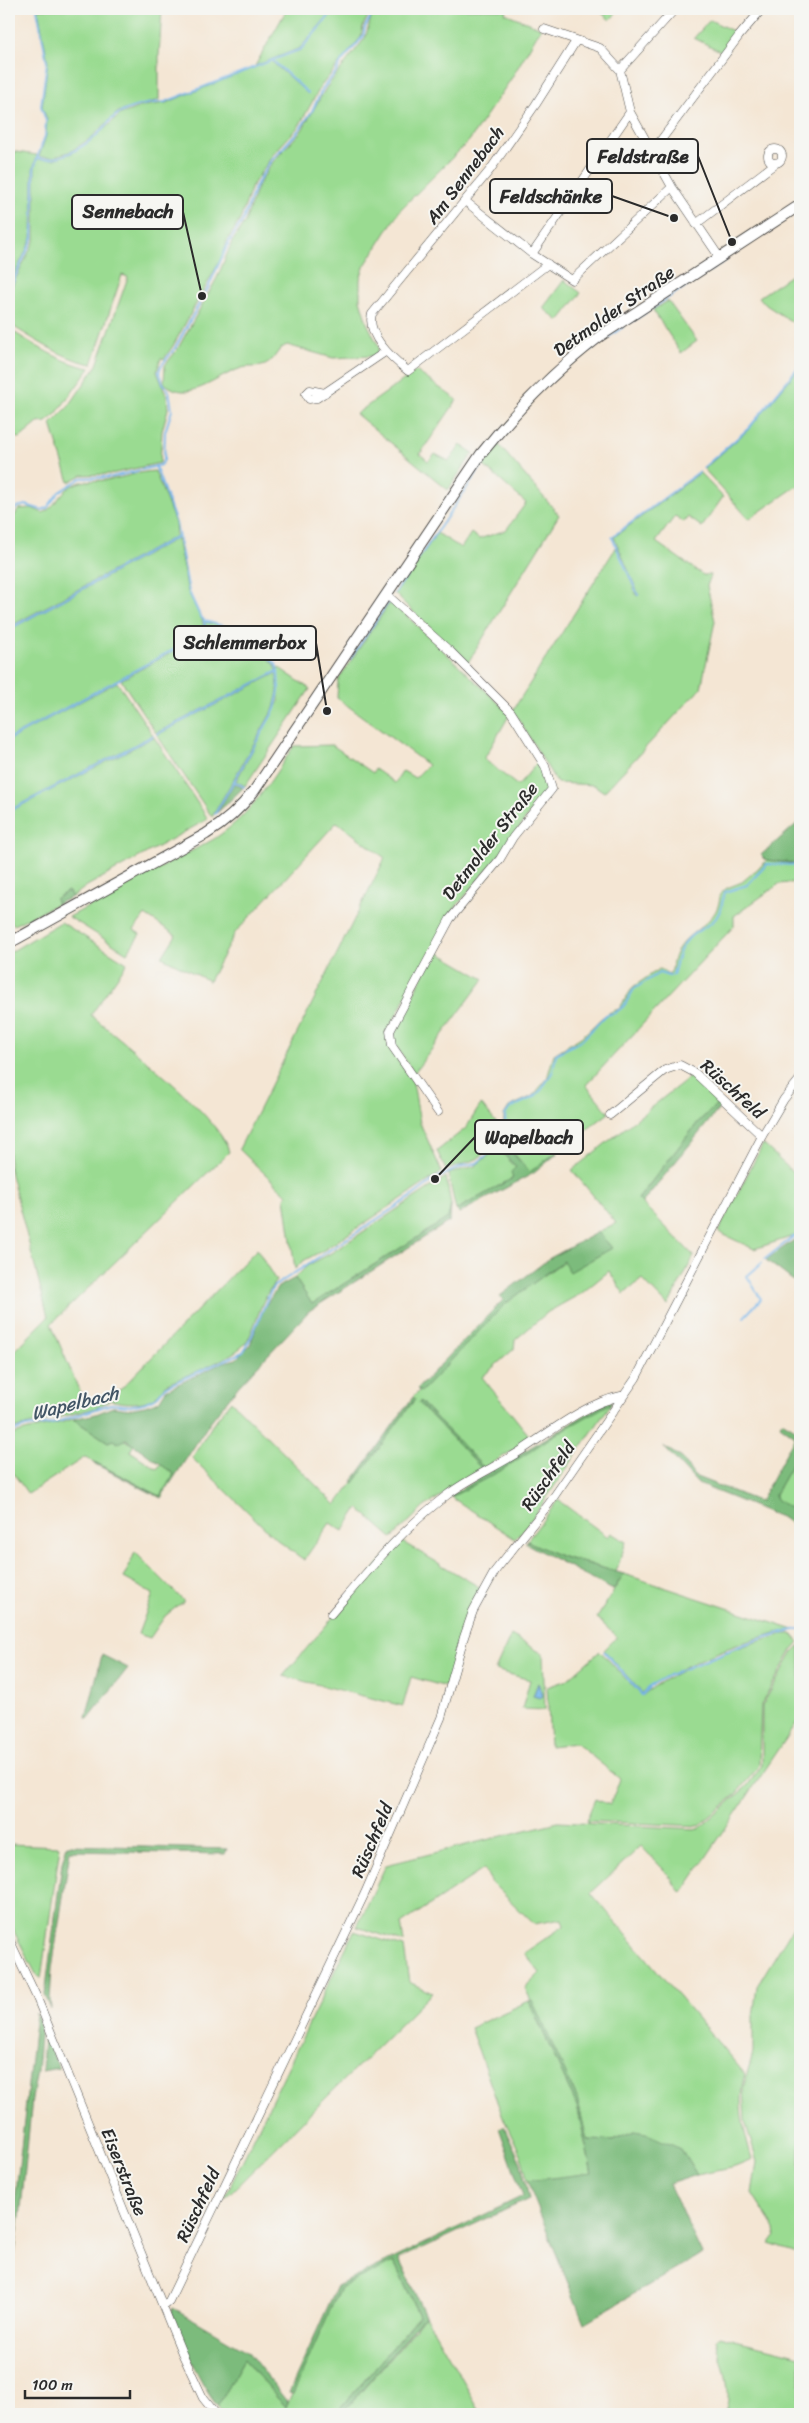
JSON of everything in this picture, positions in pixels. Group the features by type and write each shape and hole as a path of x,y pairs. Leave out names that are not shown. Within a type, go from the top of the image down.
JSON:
{"main road":[{"name":"Detmolder Straße","path":"9,943 206,834 240,810 481,454 534,391 570,359 600,336 800,205"}],"street":[{"path":"620,70 675,9"},
{"path":"652,152 738,36 762,9"},
{"path":"544,29 600,48 620,70 630,112 672,187 720,258"},
{"name":"Am Sennebach","path":"548,264 408,371 385,352 372,327 370,320 372,314 490,170 536,104 576,41"},
{"path":"532,254 630,112"},
{"path":"696,224 776,163"},
{"path":"465,201 532,254 572,280 577,278 672,187"},
{"path":"325,393 385,352"},
{"name":"Detmolder Straße","path":"387,595 512,712 541,760 552,783 552,788 513,837 495,865 450,919 390,1031 392,1046 438,1112"},
{"name":"Rüschfeld","path":"610,1115 665,1070 680,1065 694,1073 762,1136"},
{"name":"Rüschfeld","path":"163,2306 169,2301 365,1893 441,1718 473,1611 495,1571 548,1505 621,1396 636,1378 762,1136 784,1100 800,1079"},
{"name":"Rüschfeld","path":"331,1614 396,1538 448,1494 499,1466 558,1426 608,1399 621,1396"},
{"name":"Eiserstraße","path":"9,1939 37,1998 163,2306 203,2398 216,2414"}],"green space":[{"path":"38,9 162,9 159,100 118,112 91,138 71,151 54,157 39,157 46,136 47,119 42,107 48,62"},
{"path":"287,9 334,9 300,48 255,66"},
{"path":"336,9 372,9 363,26 361,37 321,86 299,126 274,153 252,186 240,220 227,241 223,255 173,346 164,359 161,358 157,372 167,396 168,409 162,431 160,463 111,474 82,475 69,482 51,424 69,406 97,365 128,277 122,275 92,364 70,358 9,324 9,293 35,239 35,169 37,159 54,159 72,153 92,140 121,114 143,106 166,103 271,61 308,94 273,60 301,50"},
{"path":"378,9 506,9 505,13 541,28 511,79 469,141 400,210 364,267 360,279 360,300 367,323 379,347 378,352 373,356 333,358 287,345 280,349 271,361 265,365 242,368 193,390 183,391 174,389 164,383 165,365 177,350 217,278 232,242 245,222 257,187 272,163 302,130 326,88 365,38 371,18"},
{"path":"597,9 620,9 610,20"},
{"path":"710,20 737,33 722,52 694,38"},
{"path":"9,151 37,155 33,169 32,238 9,286"},
{"path":"800,269 800,327 766,305 759,297"},
{"path":"564,280 581,293 559,321 543,308"},
{"path":"668,301 697,341 681,353 653,310"},
{"path":"9,329 38,347 68,362 90,368 56,414 46,422 38,423 20,438 9,437"},
{"path":"800,367 800,490 797,486 749,519 704,469 749,429"},
{"path":"416,371 457,400 420,454 428,461 435,454 449,461 461,445 473,453 448,490 356,414"},
{"path":"498,444 559,515 467,664 395,594 437,533 461,548 471,533 479,539 506,530 526,503 483,465"},
{"path":"155,471 175,523 176,536 9,627 9,520 13,518 19,509 32,508 43,513 67,489 76,484"},
{"path":"700,473 723,497 702,527 688,517 684,522 675,516 656,542 703,575 711,575 707,586 715,621 701,688 604,792 594,785 557,783 513,710 617,546 637,596 639,595 614,537"},
{"path":"177,538 188,592 202,620 205,632 9,738 9,630"},
{"path":"391,601 510,714 484,759 518,786 539,760 548,788 497,858 454,909 388,1030 387,1040 390,1048 413,1082 420,1123 442,1172 324,1250 303,1261 295,1269 285,1198 287,1195 239,1149 385,858 337,822 235,933 209,981 162,957 176,935 145,915 134,930 140,934 127,953 69,917 214,839 228,829 259,797 294,746 332,745 373,773 375,769 395,783 403,771 415,778 428,765 337,698 338,680"},
{"path":"205,622 240,631 248,636 275,665 277,671 156,733 121,680 207,633"},
{"path":"278,667 310,689 245,786 236,781 279,701"},
{"path":"277,673 278,691 274,708 212,817 157,735"},
{"path":"117,682 153,735 9,810 9,740"},
{"path":"154,737 208,819 87,886 72,897 68,891 55,899 57,904 14,925 9,919 9,812"},
{"path":"234,783 243,788 217,813"},
{"path":"800,821 800,861 793,863 766,860 761,855"},
{"path":"768,860 793,864 800,862 800,882 779,884 734,916 734,926 586,1085 609,1113 530,1172 503,1141 504,1115 509,1107 533,1096 547,1079 554,1054 581,1037 607,1014 619,1009 633,987 659,969 669,974 680,946 713,916 718,906 720,894 727,888 742,882"},
{"path":"68,891 72,897 57,904 55,899"},
{"path":"61,922 127,963 91,1015 190,1100 222,1137 229,1152 51,1324 85,1404 121,1389 257,1249 276,1281 263,1302 248,1340 234,1353 165,1385 155,1397 148,1400 125,1403 110,1400 96,1408 9,1430 9,1357 48,1317 9,1167 9,953"},
{"path":"436,951 484,979 414,1073 395,1045 393,1032"},
{"path":"692,1075 720,1102 699,1121 638,1199 694,1256 668,1306 642,1279 624,1294 609,1271 582,1293 548,1312 515,1340 514,1349 482,1377 532,1439 484,1468 420,1401 419,1403 482,1469 424,1507 392,1538 358,1508 343,1531 330,1523 304,1560 276,1539 192,1458 213,1424 231,1401 336,1505 415,1399 413,1397 503,1305 564,1261 570,1271 612,1248 598,1232 616,1223 572,1170"},
{"path":"720,1102 723,1104 642,1203 638,1199 699,1121"},
{"path":"481,1104 502,1130 503,1138 477,1159 446,1170 437,1151 466,1128"},
{"path":"763,1144 800,1179 800,1234 754,1249 718,1232"},
{"path":"506,1146 530,1172 558,1153 534,1173 459,1213 456,1210 513,1178 511,1172 516,1167 500,1150"},
{"path":"500,1150 516,1168 513,1178 456,1210 448,1174 475,1166 493,1152"},
{"path":"446,1177 451,1205 448,1218 312,1304 295,1278 307,1266 331,1253"},
{"path":"451,1205 450,1221 309,1311 238,1387 210,1422 161,1498 93,1463 160,1496 174,1474 126,1439 118,1443 113,1440 108,1442 73,1419 96,1414 113,1407 129,1409 159,1401 166,1390 224,1362 236,1359 250,1345 263,1309 278,1287 295,1278 312,1304 448,1218"},
{"path":"598,1232 612,1248 570,1272 563,1261 504,1305 421,1392 417,1389 503,1300 500,1296 550,1258"},
{"path":"800,1238 800,1286 766,1260 794,1240"},
{"path":"413,1397 415,1399 354,1483 352,1482"},
{"path":"420,1401 484,1468 482,1469 419,1403"},
{"path":"608,1401 613,1402 554,1435 500,1471 451,1497 449,1496"},
{"path":"610,1403 527,1526 515,1539 451,1497 500,1471 554,1435"},
{"path":"73,1419 108,1442 118,1439 131,1443 134,1445 130,1451 157,1469 161,1464 174,1474 160,1496 85,1457 28,1494 9,1467 9,1436"},
{"path":"782,1421 800,1432 800,1450 775,1494 775,1499 800,1513 800,1539 791,1524 783,1518 698,1484 663,1446 682,1458 694,1476 760,1502 795,1436 780,1425"},
{"path":"800,1450 800,1513 775,1500 775,1494"},
{"path":"558,1500 608,1537 611,1533 626,1542 616,1572 560,1556 527,1541"},
{"path":"399,1540 481,1588 465,1622 446,1687 411,1677 403,1706 283,1676"},
{"path":"527,1541 560,1556 624,1574 613,1590 525,1543"},
{"path":"135,1552 184,1601 165,1616 150,1638 138,1634 153,1594 124,1578"},
{"path":"624,1574 794,1630 759,1637 692,1663 654,1684 642,1693 604,1650 617,1637 597,1618"},
{"path":"783,1633 791,1633 799,1642 792,1650 761,1705 759,1764 735,1795 699,1826 586,1821 595,1799 610,1805 620,1779 576,1743 550,1746 547,1687 567,1680 600,1651 642,1696 679,1672 722,1654"},
{"path":"511,1635 543,1654 545,1710 522,1709 530,1680 495,1670"},
{"path":"800,1645 800,1718 682,1893 665,1871 641,1846 591,1893 745,2074 742,2085 741,2106 752,2160 735,2167 697,2175 681,2149 634,2132 612,2141 587,2140 577,2098 525,1988 540,1973 524,1953 564,1926 562,1919 534,1924 492,1883 484,1869 401,1924 404,1942 357,1927 386,1865 558,1822 699,1829 747,1786 762,1765 762,1706 793,1652"},
{"path":"102,1655 128,1668 88,1719 86,1718"},
{"path":"9,1844 60,1846 41,1978 37,1976 9,1922"},
{"path":"67,1845 227,1849 225,1854 70,1851 52,1968 51,2009 45,1995 62,1863"},
{"path":"800,1916 800,2254 769,2244 776,2235 775,2229 752,2193 757,2162 745,2121 743,2088 753,2053 753,2017 757,1986"},
{"path":"354,1931 404,1947 409,1982 432,1993 224,2199"},
{"path":"532,2000 577,2098 587,2140 613,2141 634,2132 647,2134 681,2149 697,2175 669,2184 702,2254 584,2323 527,2181 592,2173 577,2106 529,2001"},
{"path":"529,2001 577,2106 592,2174 527,2181 520,2154 501,2112 470,2028"},
{"path":"36,2013 41,2026 37,2071 9,2295 9,2255"},
{"path":"44,2034 59,2068 42,2071"},
{"path":"504,2126 521,2163 529,2199 399,2259 425,2315 342,2414 336,2414 419,2316 394,2262 340,2288 293,2394 289,2393 337,2286 523,2196 499,2128"},
{"path":"394,2262 419,2316 336,2414 224,2414 217,2406 244,2359 286,2408 339,2288"},
{"path":"173,2308 248,2352 288,2403 286,2408 244,2359 217,2406 191,2361 171,2312"},
{"path":"425,2315 482,2414 342,2414 415,2329"},
{"path":"719,2336 800,2356 800,2414 724,2414 727,2406 728,2388 716,2340"}],"water":[{"path":"538,1683 543,1696 540,1698 533,1696"}],"waterway":[{"path":"37,9 47,62 41,106 46,121 45,136 37,158 46,159 64,155 81,147 103,129 115,116 125,111 142,105 165,102 301,49 335,9"},
{"path":"9,517 17,507 26,505 42,510 47,508 59,492 81,478 112,477 161,465 164,460 165,432 172,410 169,391 163,383 159,372 161,366 175,348 208,288 229,242 243,220 255,187 270,162 300,129 312,111 323,88 342,61 363,37 365,27 375,9"},
{"path":"272,60 308,93"},
{"path":"9,290 33,238 34,169 37,158"},
{"path":"631,322 726,260"},
{"path":"590,350 623,327"},
{"path":"703,468 749,428 800,365"},
{"path":"395,593 501,438"},
{"path":"156,468 176,523 189,592 200,616 205,621 249,635 276,664 278,671 157,734"},
{"path":"638,595 612,537 699,472"},
{"path":"9,629 178,536"},
{"path":"350,659 389,601"},
{"path":"9,739 206,632 204,621"},
{"path":"244,787 234,781 275,709 279,691 278,671"},
{"path":"9,811 153,736"},
{"path":"215,814 234,781"},
{"name":"Wapelbach","path":"9,1433 26,1427 51,1424 111,1404 130,1406 144,1403 157,1397 165,1387 243,1352 252,1337 273,1287 411,1197 435,1179 463,1166 477,1163 504,1142 506,1138 505,1115 510,1108 534,1097 542,1089 553,1071 556,1054 582,1040 606,1015 615,1013 624,1006 634,989 659,973 669,976 673,975 683,945 697,931 716,918 721,909 725,892 747,885 767,864 800,865"},
{"path":"765,1259 793,1237 800,1236"},
{"path":"744,1317 761,1299 747,1276 762,1263"},
{"path":"604,1651 642,1695 653,1684 669,1675 748,1643 783,1632 800,1629"}],"place":[{"name":"Feldschänke","path":"674,218"},
{"name":"Feldstraße","path":"732,242"},
{"name":"Sennebach","path":"202,296"},
{"name":"Schlemmerbox","path":"327,711"},
{"name":"Wapelbach","path":"435,1179"}]}
